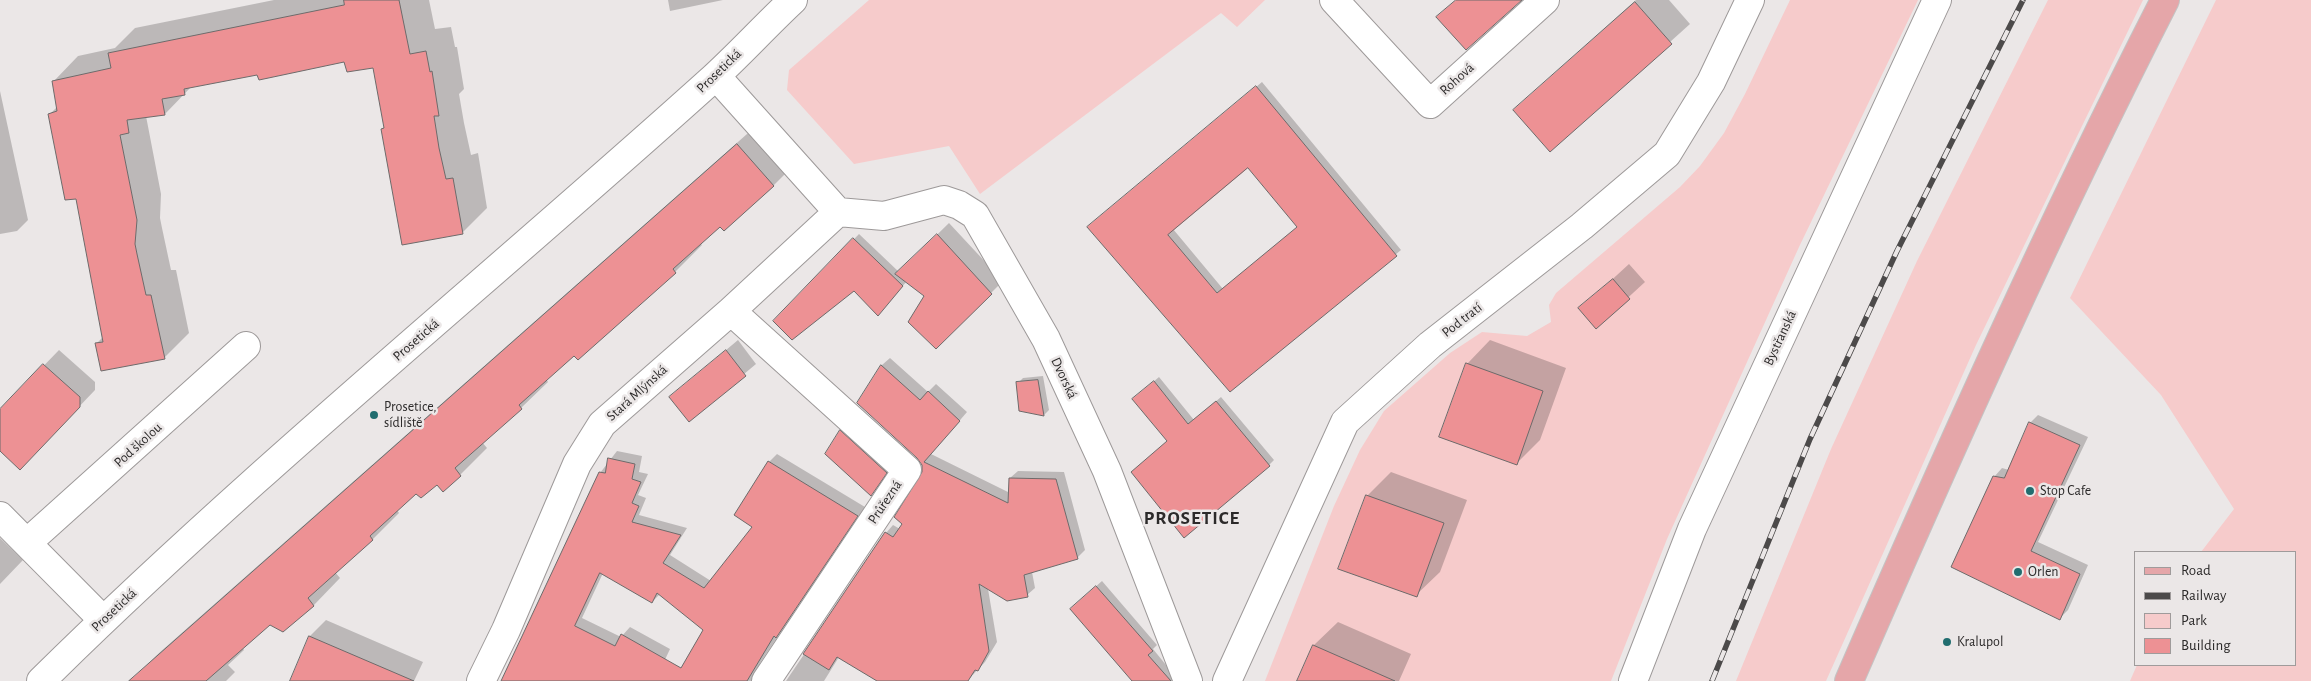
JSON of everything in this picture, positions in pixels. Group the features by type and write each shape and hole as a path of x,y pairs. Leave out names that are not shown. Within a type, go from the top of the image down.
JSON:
{"main road":[{"path":"1849,681 2005,328 2111,105 2165,0"}],"street":[{"name":"Prosetická","path":"41,681 103,620 288,450 716,76 793,0"},
{"name":"Rohová","path":"1340,2 1430,104 1545,0"},
{"name":"Pod tratí","path":"1227,681 1345,422 1430,345 1582,226 1667,154 1711,82 1750,0"},
{"name":"Bystřanská","path":"1633,681 1692,528 1938,0"},
{"path":"716,76 838,212"},
{"name":"Dvorská","path":"838,212 884,216 944,200 959,205 975,215 1046,339 1107,471 1188,681"},
{"name":"Stará Mlýnská","path":"481,681 506,630 577,464 602,424 731,311 838,212"},
{"name":"Průřezná","path":"731,311 907,470 766,681"},
{"name":"Pod školou","path":"28,542 246,346"},
{"path":"0,516 28,542 103,620"}],"green space":[{"path":"869,0 1265,0 1237,27 1221,13 980,194 949,146 854,164 787,90 789,70"},
{"path":"1790,0 1918,0 1799,247 1667,539 1611,681 1265,681 1334,506 1360,450 1384,411 1450,353 1482,332 1527,336 1551,322 1549,305 1556,293 1680,187 1700,166 1724,133"},
{"path":"2048,0 2143,0 1976,345 1826,681 1736,681 1831,449 1917,261"},
{"path":"2216,0 2311,0 2311,681 2130,681 2137,666 2296,666 2296,551 2202,551 2234,509 2161,395 2070,298"}],"building":[{"path":"344,0 399,0 410,54 426,51 430,72 432,71 439,116 434,116 439,148 446,179 453,178 463,234 402,245 381,129 384,128 373,68 347,72 344,62 259,80 257,75 184,89 185,95 162,99 165,115 127,120 129,133 120,135 137,220 135,244 137,254 146,295 151,295 165,359 101,371 95,343 103,342 76,199 65,200 48,114 57,111 52,81 111,68 108,53 344,5"},
{"path":"1456,0 1522,0 1466,50 1436,17"},
{"path":"1635,2 1672,44 1550,152 1513,110"},
{"path":"1256,86 1397,256 1230,392 1087,227","holes":["1248,168 1297,227 1217,293 1168,235"]},
{"path":"737,144 774,186 724,231 720,227 673,269 676,273 578,360 574,356 519,405 522,409 455,468 461,476 443,492 437,485 421,498 416,494 370,536 373,540 308,598 314,606 283,632 270,625 206,681 129,681"},
{"path":"937,234 992,294 936,349 908,322 924,296 895,274"},
{"path":"853,238 903,286 878,316 854,291 792,340 773,321"},
{"path":"1613,279 1630,299 1596,329 1578,308"},
{"path":"726,350 746,376 689,422 669,397"},
{"path":"1466,363 1543,391 1517,465 1439,437"},
{"path":"43,364 80,397 80,407 20,470 0,451 0,409"},
{"path":"881,365 920,400 928,391 960,421 924,462 1008,503 1009,478 1056,479 1078,559 1024,575 1028,597 1007,601 979,584 989,651 978,671 975,670 968,681 877,681 837,657 829,670 803,654 885,532 893,537 902,524 894,517 922,472 922,465 917,458 857,403"},
{"path":"1038,380 1044,416 1019,411 1016,382"},
{"path":"1154,381 1188,424 1216,401 1270,466 1184,538 1131,472 1167,441 1132,399"},
{"path":"2029,422 2080,445 2031,551 2080,574 2060,620 1951,567 1993,476 2004,478"},
{"path":"840,430 887,473 871,496 825,454"},
{"path":"608,458 635,464 632,479 641,482 632,503 639,506 632,522 681,535 663,563 704,588 752,527 734,515 768,461 858,516 776,638 774,636 747,681 501,681 599,472 605,473","holes":["600,573 652,603 657,593 703,630 681,668 621,634 615,646 575,626"]},
{"path":"1366,495 1444,523 1417,597 1338,569"},
{"path":"1096,586 1153,651 1148,655 1171,681 1132,681 1070,609"},
{"path":"309,636 414,681 290,681"},
{"path":"1313,645 1395,681 1297,681"}],"railway":[{"path":"1712,681 1810,439 1897,251 2023,0"}],"place":[{"name":"Prosetice, sídliště","path":"374,415"},
{"name":"Stop Cafe","path":"2030,491"},
{"name":"Orlen","path":"2018,572"},
{"name":"Kralupol","path":"1947,642"}],"district":[{"name":"PROSETICE","path":"1192,518"}]}
